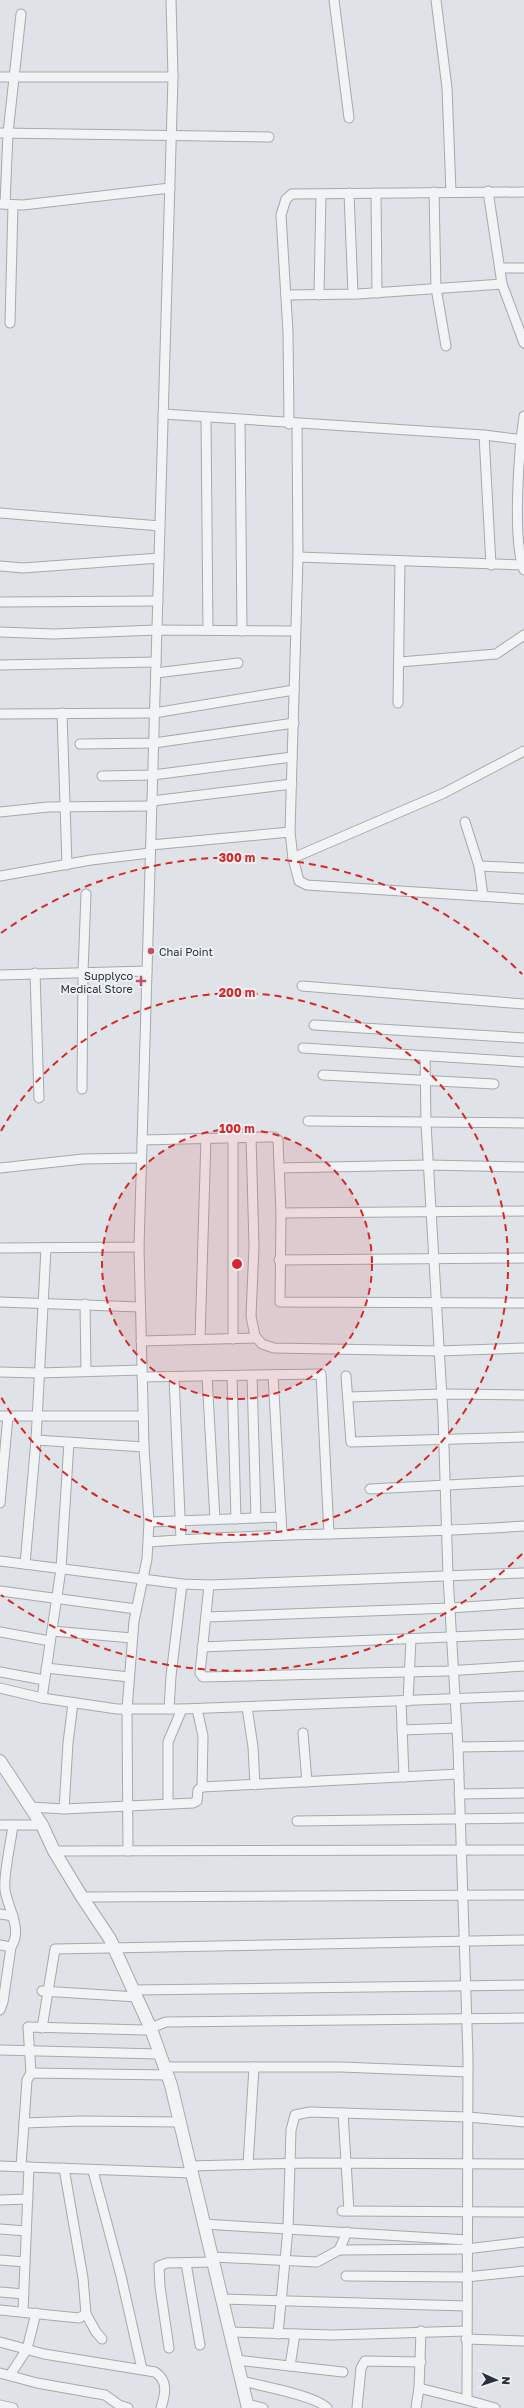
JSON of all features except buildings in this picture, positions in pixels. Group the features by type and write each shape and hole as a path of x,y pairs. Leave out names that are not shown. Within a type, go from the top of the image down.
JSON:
{"street":[{"path":"128,1851 127,1709 129,1677 132,1638 136,1609 143,1579 149,1522 144,1447 139,1247 173,77 171,0"},
{"path":"334,0 349,118"},
{"path":"436,0 447,88 451,192"},
{"path":"10,323 4,133 21,14"},
{"path":"0,77 173,77"},
{"path":"4,133 269,137"},
{"path":"6,204 170,188"},
{"path":"488,191 502,284 524,343"},
{"path":"524,192 488,191 292,194 286,199 281,215 293,424 298,557 290,832 293,858 299,882 307,886 524,899"},
{"path":"434,192 436,288 446,346"},
{"path":"349,193 353,294"},
{"path":"376,193 378,293"},
{"path":"319,295 321,194"},
{"path":"500,268 524,268"},
{"path":"286,295 378,293 502,284"},
{"path":"163,414 484,436 522,440"},
{"path":"298,557 491,565 523,568 518,537 524,416"},
{"path":"206,418 208,630"},
{"path":"240,420 242,631"},
{"path":"484,436 491,565"},
{"path":"0,513 160,526"},
{"path":"0,566 23,568 159,558"},
{"path":"398,703 400,662 400,561"},
{"path":"0,602 158,601"},
{"path":"0,632 54,634 157,630 295,631"},
{"path":"400,662 496,654 524,635"},
{"path":"0,665 156,662"},
{"path":"156,673 238,663"},
{"path":"0,714 154,713 294,690"},
{"path":"62,713 67,865"},
{"path":"80,744 154,743 294,723"},
{"path":"293,858 444,793 524,751"},
{"path":"102,776 153,775 292,756"},
{"path":"0,812 66,806 152,803 292,784"},
{"path":"465,822 479,866 483,896"},
{"path":"0,876 150,849 290,832"},
{"path":"479,866 524,868"},
{"path":"82,1089 82,972 86,894"},
{"path":"0,975 147,971"},
{"path":"35,973 39,1098"},
{"path":"302,986 524,1004"},
{"path":"314,1025 524,1038"},
{"path":"303,1048 524,1062"},
{"path":"425,1056 424,1080 428,1166 442,1394 446,1532 462,1850 468,2072 466,2250 467,2400"},
{"path":"323,1074 494,1084"},
{"path":"308,1121 426,1120 524,1123"},
{"path":"142,1140 251,1137 274,1137 278,1140 281,1213 278,1260 280,1302 524,1303"},
{"path":"251,1137 254,1246 251,1316 257,1338 262,1344 274,1348 439,1351 524,1348"},
{"path":"200,1339 206,1138"},
{"path":"233,1138 233,1338"},
{"path":"0,1168 83,1159 141,1158"},
{"path":"279,1168 428,1166 524,1167"},
{"path":"281,1213 524,1211"},
{"path":"0,1248 139,1247"},
{"path":"25,1564 36,1440 46,1248"},
{"path":"278,1260 434,1260 524,1258"},
{"path":"0,1302 140,1306"},
{"path":"85,1304 86,1372"},
{"path":"141,1341 257,1338"},
{"path":"0,1372 142,1373 174,1377 321,1374 329,1534"},
{"path":"273,1375 282,1535"},
{"path":"207,1376 215,1520"},
{"path":"232,1376 236,1519"},
{"path":"252,1376 256,1518"},
{"path":"346,1376 349,1396 351,1442 444,1441 524,1437"},
{"path":"174,1377 181,1539"},
{"path":"349,1396 442,1394 524,1395"},
{"path":"0,1503 4,1416 143,1416"},
{"path":"36,1440 144,1447"},
{"path":"42,1698 61,1569 69,1442"},
{"path":"370,1489 524,1481"},
{"path":"149,1522 281,1517"},
{"path":"148,1542 181,1539 282,1535 446,1532 524,1526"},
{"path":"0,1561 182,1584 448,1576 524,1572"},
{"path":"169,1709 171,1676 182,1584"},
{"path":"209,1584 200,1673 200,1676 206,1678 411,1672 524,1666"},
{"path":"0,1591 136,1609"},
{"path":"206,1617 450,1608 524,1603"},
{"path":"52,1631 132,1638"},
{"path":"0,1632 50,1641"},
{"path":"202,1647 524,1634"},
{"path":"404,1778 402,1730 405,1701 411,1672 411,1639"},
{"path":"46,1668 129,1677"},
{"path":"0,1672 44,1680"},
{"path":"0,1688 42,1698 127,1709 197,1709 524,1696"},
{"path":"64,1809 68,1743 73,1703"},
{"path":"247,1707 253,1748 255,1785"},
{"path":"168,1804 168,1742 182,1709"},
{"path":"197,1709 203,1736 202,1787"},
{"path":"402,1730 457,1728"},
{"path":"304,1733 307,1782"},
{"path":"458,1747 524,1746"},
{"path":"0,1761 31,1807 42,1825 54,1851 116,1949 151,2029 166,2071 180,2122 247,2406 263,2408"},
{"path":"31,1807 64,1809 168,1804 197,1801 198,1790 202,1787 404,1778 459,1774"},
{"path":"459,1794 524,1793"},
{"path":"297,1821 524,1818"},
{"path":"0,1826 42,1825"},
{"path":"0,2010 3,2002 11,1947 14,1942 13,1916 5,1890 13,1826"},
{"path":"54,1851 524,1850"},
{"path":"82,1897 524,1895"},
{"path":"0,1914 13,1916"},
{"path":"42,2028 46,1992 55,1949 524,1940"},
{"path":"0,1945 11,1947"},
{"path":"46,1992 135,1993 524,1985"},
{"path":"23,2311 28,2199 25,2166 24,2123 27,2080 31,2073 28,2051 28,2027 151,2029 166,2022 524,2018"},
{"path":"0,2050 159,2054"},
{"path":"31,2073 166,2071 254,2067 468,2072"},
{"path":"248,2165 254,2067"},
{"path":"278,2334 288,2229 291,2130 296,2115 310,2112 468,2117 524,2122"},
{"path":"343,2114 345,2211 467,2213 524,2212"},
{"path":"24,2123 81,2121 180,2122"},
{"path":"0,2166 64,2168 94,2171 191,2170 248,2165 291,2164 524,2164"},
{"path":"64,2168 83,2278 86,2314 96,2332 102,2339"},
{"path":"94,2171 142,2369"},
{"path":"0,2200 28,2199"},
{"path":"204,2224 467,2240"},
{"path":"0,2229 26,2231"},
{"path":"339,2250 347,2232"},
{"path":"169,2348 158,2271 161,2264 186,2263 212,2259 316,2262 339,2250 466,2250 524,2242"},
{"path":"0,2260 25,2262"},
{"path":"186,2263 200,2345"},
{"path":"346,2276 466,2277 524,2271"},
{"path":"0,2292 24,2294"},
{"path":"222,2299 466,2306"},
{"path":"0,2310 23,2311 79,2318 86,2314"},
{"path":"10,2375 27,2350 36,2313"},
{"path":"230,2332 333,2335 421,2331 524,2340"},
{"path":"416,2408 421,2362 421,2331"},
{"path":"290,2366 294,2334"},
{"path":"0,2342 27,2350 155,2372 163,2379 164,2397 161,2408"},
{"path":"236,2360 343,2372"},
{"path":"357,2408 361,2368 365,2361 421,2362"},
{"path":"0,2373 37,2383 105,2395 115,2403 128,2408"},
{"path":"241,2381 298,2395 323,2404 327,2408"},
{"path":"419,2388 495,2408"},
{"path":"0,2405 13,2408"}],"place":[{"name":"Chai Point","path":"151,951"},
{"name":"Supplyco Medical Store","path":"141,981"}]}
